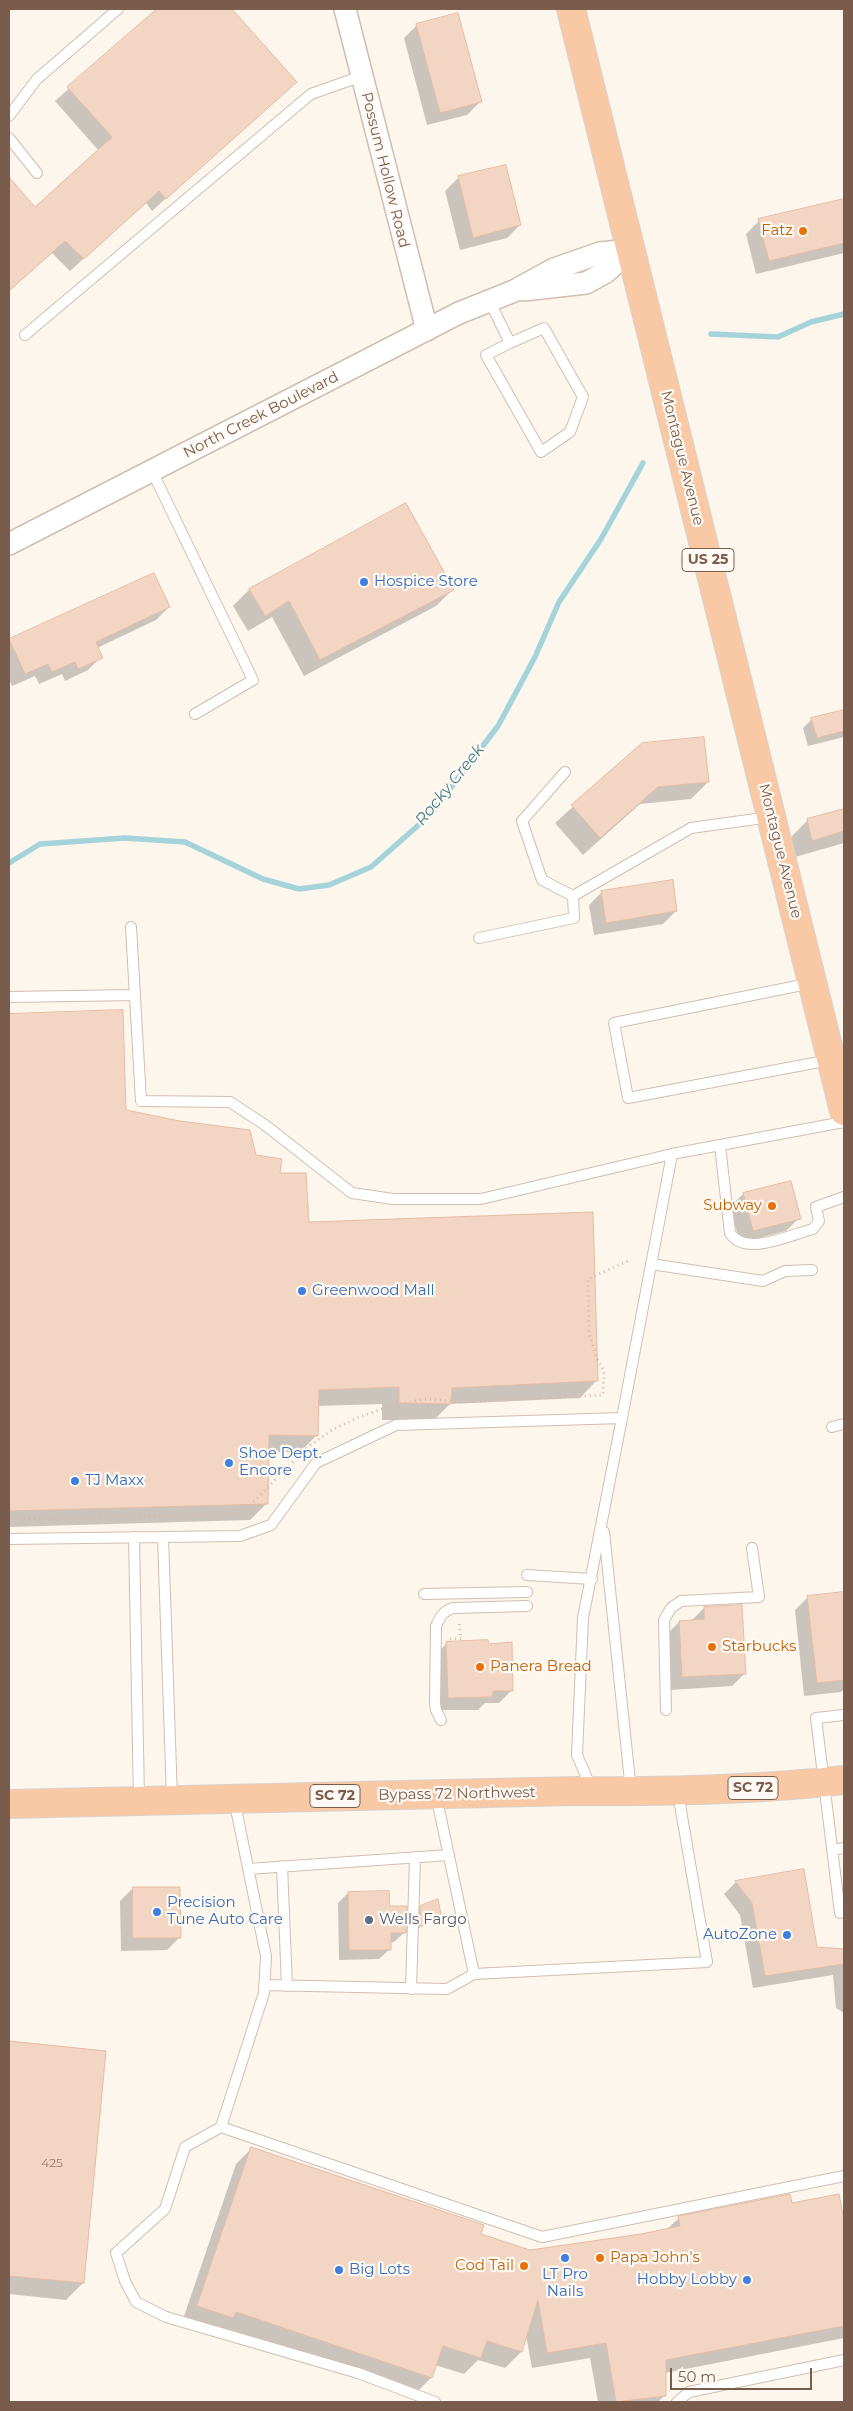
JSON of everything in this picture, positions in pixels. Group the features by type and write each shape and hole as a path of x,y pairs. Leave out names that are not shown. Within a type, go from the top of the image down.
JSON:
{"highway":[{"name":"Montague Avenue","path":"571,9 844,1111"},
{"name":"Bypass 72 Northwest","path":"9,1804 172,1799 678,1791 834,1781"}],"street":[{"name":"Possum Hollow Road","path":"345,9 427,330"},
{"name":"North Creek Boulevard","path":"9,544 459,313 514,291 554,269 600,253 630,250"}],"lane":[{"path":"9,116 37,79 118,9"},
{"path":"25,335 311,94 362,76"},
{"path":"9,138 37,173"},
{"path":"489,300 510,343"},
{"path":"544,328 583,397 570,432 541,452 486,355 510,343 544,328"},
{"path":"152,471 253,680 194,714"},
{"path":"565,772 522,821 542,880 573,896"},
{"path":"573,896 691,828 771,817"},
{"path":"479,938 574,918 573,896"},
{"path":"131,927 141,1101 230,1102 265,1125 352,1193 394,1199 481,1199 672,1154 844,1122"},
{"path":"812,983 614,1024 628,1098 831,1059"},
{"path":"9,997 135,995"},
{"path":"720,1146 730,1233 735,1240 751,1245 813,1229 818,1221 816,1207 844,1197"},
{"path":"592,1791 578,1755 583,1618 672,1154"},
{"path":"651,1264 762,1281 785,1271 812,1270"},
{"path":"9,1540 240,1536 272,1525 316,1463 396,1424 622,1418"},
{"path":"832,1426 844,1424"},
{"path":"603,1521 631,1792"},
{"path":"163,1537 172,1799"},
{"path":"134,1538 139,1800"},
{"path":"666,1710 664,1620 671,1608 681,1601 759,1597 752,1548"},
{"path":"527,1575 592,1578"},
{"path":"424,1594 527,1592"},
{"path":"441,1720 435,1704 436,1626 444,1612 453,1608 528,1606"},
{"path":"840,1913 832,1850 834,1781 816,1718 844,1715"},
{"path":"264,1985 447,1989 474,1974 707,1962 678,1791"},
{"path":"436,1794 474,1974"},
{"path":"234,1798 266,1956 264,1993 221,2127 185,2147 166,2209 116,2254 125,2281 136,2302 166,2317 358,2373 434,2402"},
{"path":"832,1850 844,1848"},
{"path":"248,1869 449,1855"},
{"path":"412,1989 415,1857"},
{"path":"282,1866 287,1986"},
{"path":"221,2127 542,2237 844,2176"},
{"path":"677,2402 689,2392 844,2360"}],"path":[{"path":"439,1619 459,1621 461,1639 450,1639 450,1642"}],"building":[{"path":"157,9 232,9 297,82 166,199 159,191 84,259 65,241 9,291 9,177 35,207 112,137 67,87"},
{"path":"458,13 482,102 440,113 416,24"},
{"path":"506,165 521,225 473,238 458,176"},
{"name":"Fatz","path":"844,199 844,243 769,261 758,219"},
{"name":"Hospice Store","path":"406,503 454,590 320,660 289,601 265,616 249,589"},
{"path":"154,573 170,607 96,642 103,658 78,669 75,662 52,672 48,664 25,674 9,639"},
{"path":"844,710 844,731 817,738 811,718"},
{"path":"704,737 709,782 658,787 600,838 571,805 642,743"},
{"path":"844,809 844,831 812,841 807,819"},
{"path":"673,880 677,911 606,923 601,891"},
{"name":"Greenwood Mall","path":"123,1010 126,1110 180,1121 250,1130 256,1155 282,1159 280,1173 306,1173 309,1222 593,1212 598,1381 452,1388 451,1404 399,1403 399,1387 319,1390 318,1436 269,1435 268,1504 9,1511 9,1014"},
{"name":"Subway","path":"791,1181 801,1219 753,1231 743,1193"},
{"path":"844,1592 844,1680 817,1683 807,1596"},
{"name":"Starbucks","path":"742,1605 746,1674 682,1677 679,1621 704,1619 704,1607"},
{"name":"Panera Bread","path":"488,1640 489,1644 512,1642 513,1691 493,1691 492,1697 448,1698 446,1642"},
{"name":"AutoZone","path":"804,1869 817,1947 844,1949 844,1964 765,1976 752,1903 735,1881"},
{"name":"Precision Tune Auto Care","path":"133,1887 180,1887 181,1938 133,1938"},
{"name":"Wells Fargo","path":"389,1891 390,1906 407,1906 406,1933 391,1933 391,1950 349,1950 348,1892"},
{"path":"438,1899 441,1914 420,1927 420,1906"},
{"path":"9,2041 106,2051 84,2283 9,2276"},
{"path":"251,2147 484,2225 481,2234 530,2250 641,2234 680,2226 678,2216 790,2194 792,2203 839,2194 844,2220 844,2326 666,2360 666,2396 616,2402 606,2343 547,2353 538,2300 522,2352 487,2341 481,2358 443,2346 432,2378 236,2312 233,2318 197,2306"}],"waterway":[{"name":"Rocky Creek","path":"711,334 778,337 811,322 844,314"},
{"name":"Rocky Creek","path":"9,863 40,844 125,838 185,842 263,879 299,889 329,885 371,867 430,815 498,726 535,657 559,602 601,539 643,463"}],"place":[{"name":"Fatz","path":"803,231"},
{"name":"Hospice Store","path":"364,582"},
{"name":"Subway","path":"772,1206"},
{"name":"Greenwood Mall","path":"302,1291"},
{"name":"Shoe Dept. Encore","path":"229,1463"},
{"name":"TJ Maxx","path":"75,1481"},
{"name":"Starbucks","path":"712,1647"},
{"name":"Panera Bread","path":"480,1667"},
{"name":"Precision Tune Auto Care","path":"157,1912"},
{"name":"Wells Fargo","path":"369,1920"},
{"name":"AutoZone","path":"787,1935"},
{"name":"LT Pro Nails","path":"565,2258"},
{"name":"Papa John's","path":"600,2258"},
{"name":"Cod Tail","path":"524,2266"},
{"name":"Big Lots","path":"339,2270"},
{"name":"Hobby Lobby","path":"747,2280"}]}
